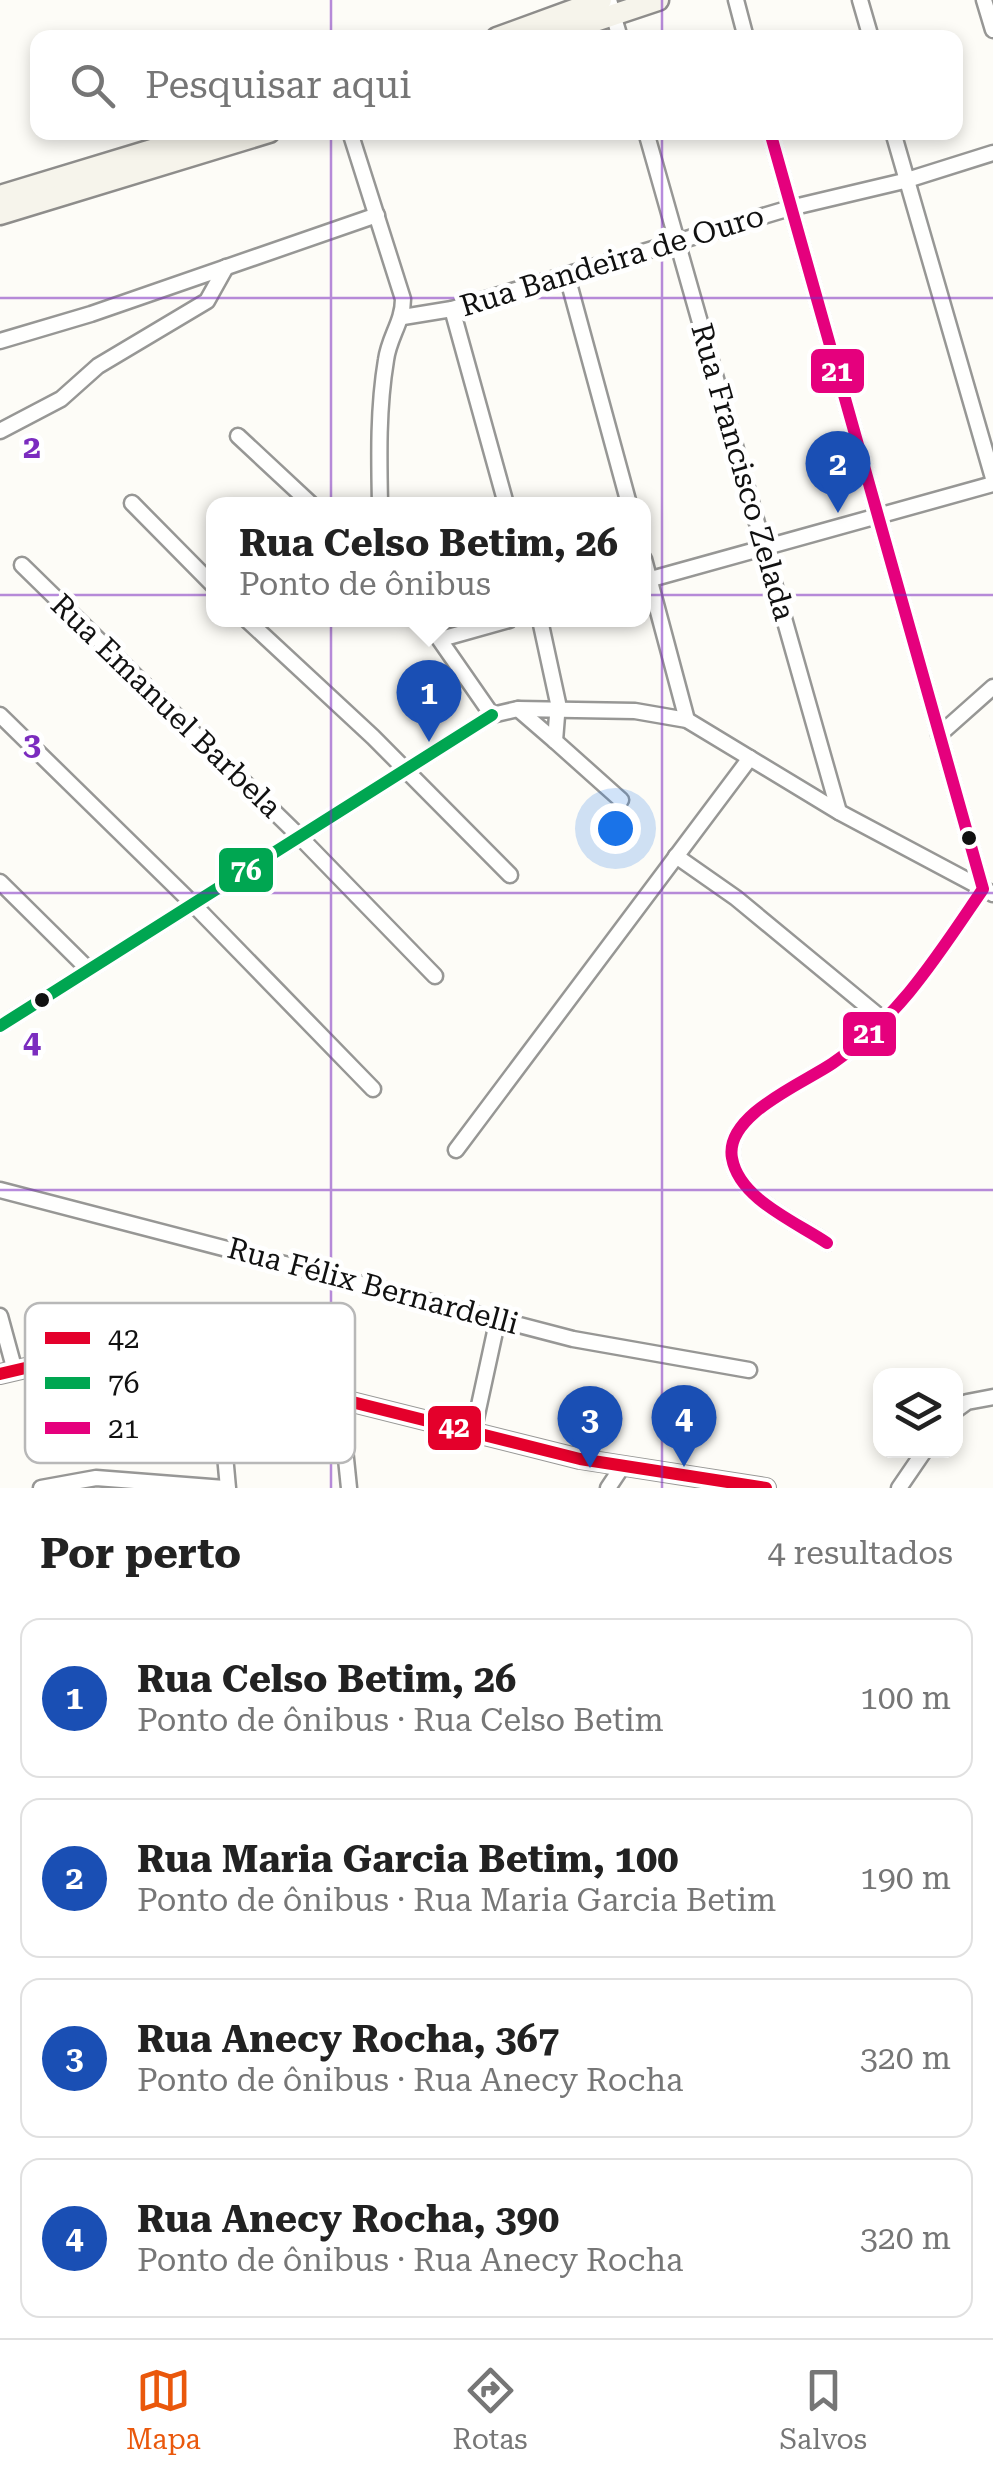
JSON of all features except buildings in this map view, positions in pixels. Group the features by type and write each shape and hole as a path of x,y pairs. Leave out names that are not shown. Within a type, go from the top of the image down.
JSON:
{"main road":[{"path":"524,30 608,5 658,0"},
{"path":"560,30 608,5"},
{"path":"0,196 184,140"},
{"path":"0,214 243,140"}],"street":[{"path":"736,0 744,30"},
{"path":"860,0 868,30"},
{"path":"984,0 993,30"},
{"path":"608,5 617,30"},
{"path":"353,140 400,286 403,318 388,346 381,396 380,497"},
{"name":"Rua Francisco Zelada","path":"648,140 839,812"},
{"path":"772,140 876,516 988,891"},
{"path":"651,579 993,481 895,140"},
{"name":"Rua Bandeira de Ouro","path":"403,318 452,310 790,208 993,153"},
{"path":"0,341 91,314 377,215"},
{"path":"0,432 60,399 98,366 207,301 226,268"},
{"path":"567,276 627,497"},
{"path":"452,310 504,497"},
{"path":"238,436 303,497"},
{"path":"132,503 206,578"},
{"name":"Rua Emanuel Barbela","path":"22,564 435,976"},
{"path":"651,594 687,720"},
{"path":"254,627 510,876"},
{"path":"432,627 458,671 492,715"},
{"path":"441,639 484,627"},
{"path":"541,627 558,712 554,741"},
{"path":"939,735 993,687"},
{"path":"0,1026 492,715 518,709 635,712 687,720 839,812 988,891"},
{"path":"518,709 621,800"},
{"path":"0,715 374,1089"},
{"path":"456,1150 750,758"},
{"path":"676,856 736,898 886,1022"},
{"path":"0,882 88,969"},
{"path":"827,1243 752,1193 738,1177 731,1145 750,1116 834,1063 886,1022 988,891"},
{"name":"Rua Félix Bernardelli","path":"0,1190 612,1347 749,1370"},
{"path":"0,1316 8,1372"},
{"path":"473,1433 498,1318"},
{"path":"963,1405 993,1397"},
{"path":"355,1404 622,1467 766,1488"},
{"path":"898,1488 919,1458"},
{"path":"41,1488 96,1483 226,1488 224,1463"},
{"path":"346,1463 349,1488"},
{"path":"608,1488 622,1467"}],"transit line":[{"name":"21","path":"772,140 983,889 916,984 878,1026 833,1063 753,1114 733,1142 732,1158 745,1186 771,1208 827,1243"},
{"name":"76","path":"0,1026 492,715"},
{"name":"42","path":"0,1374 25,1368"},
{"name":"42","path":"355,1403 580,1459 766,1488"}],"place":[{"name":"Rua Maria Garcia Betim, 100","path":"838,513"},
{"name":"Rua Celso Betim, 26","path":"429,742"},
{"name":"Rua Anecy Rocha, 390","path":"684,1467"},
{"name":"Rua Anecy Rocha, 367","path":"590,1468"}]}
